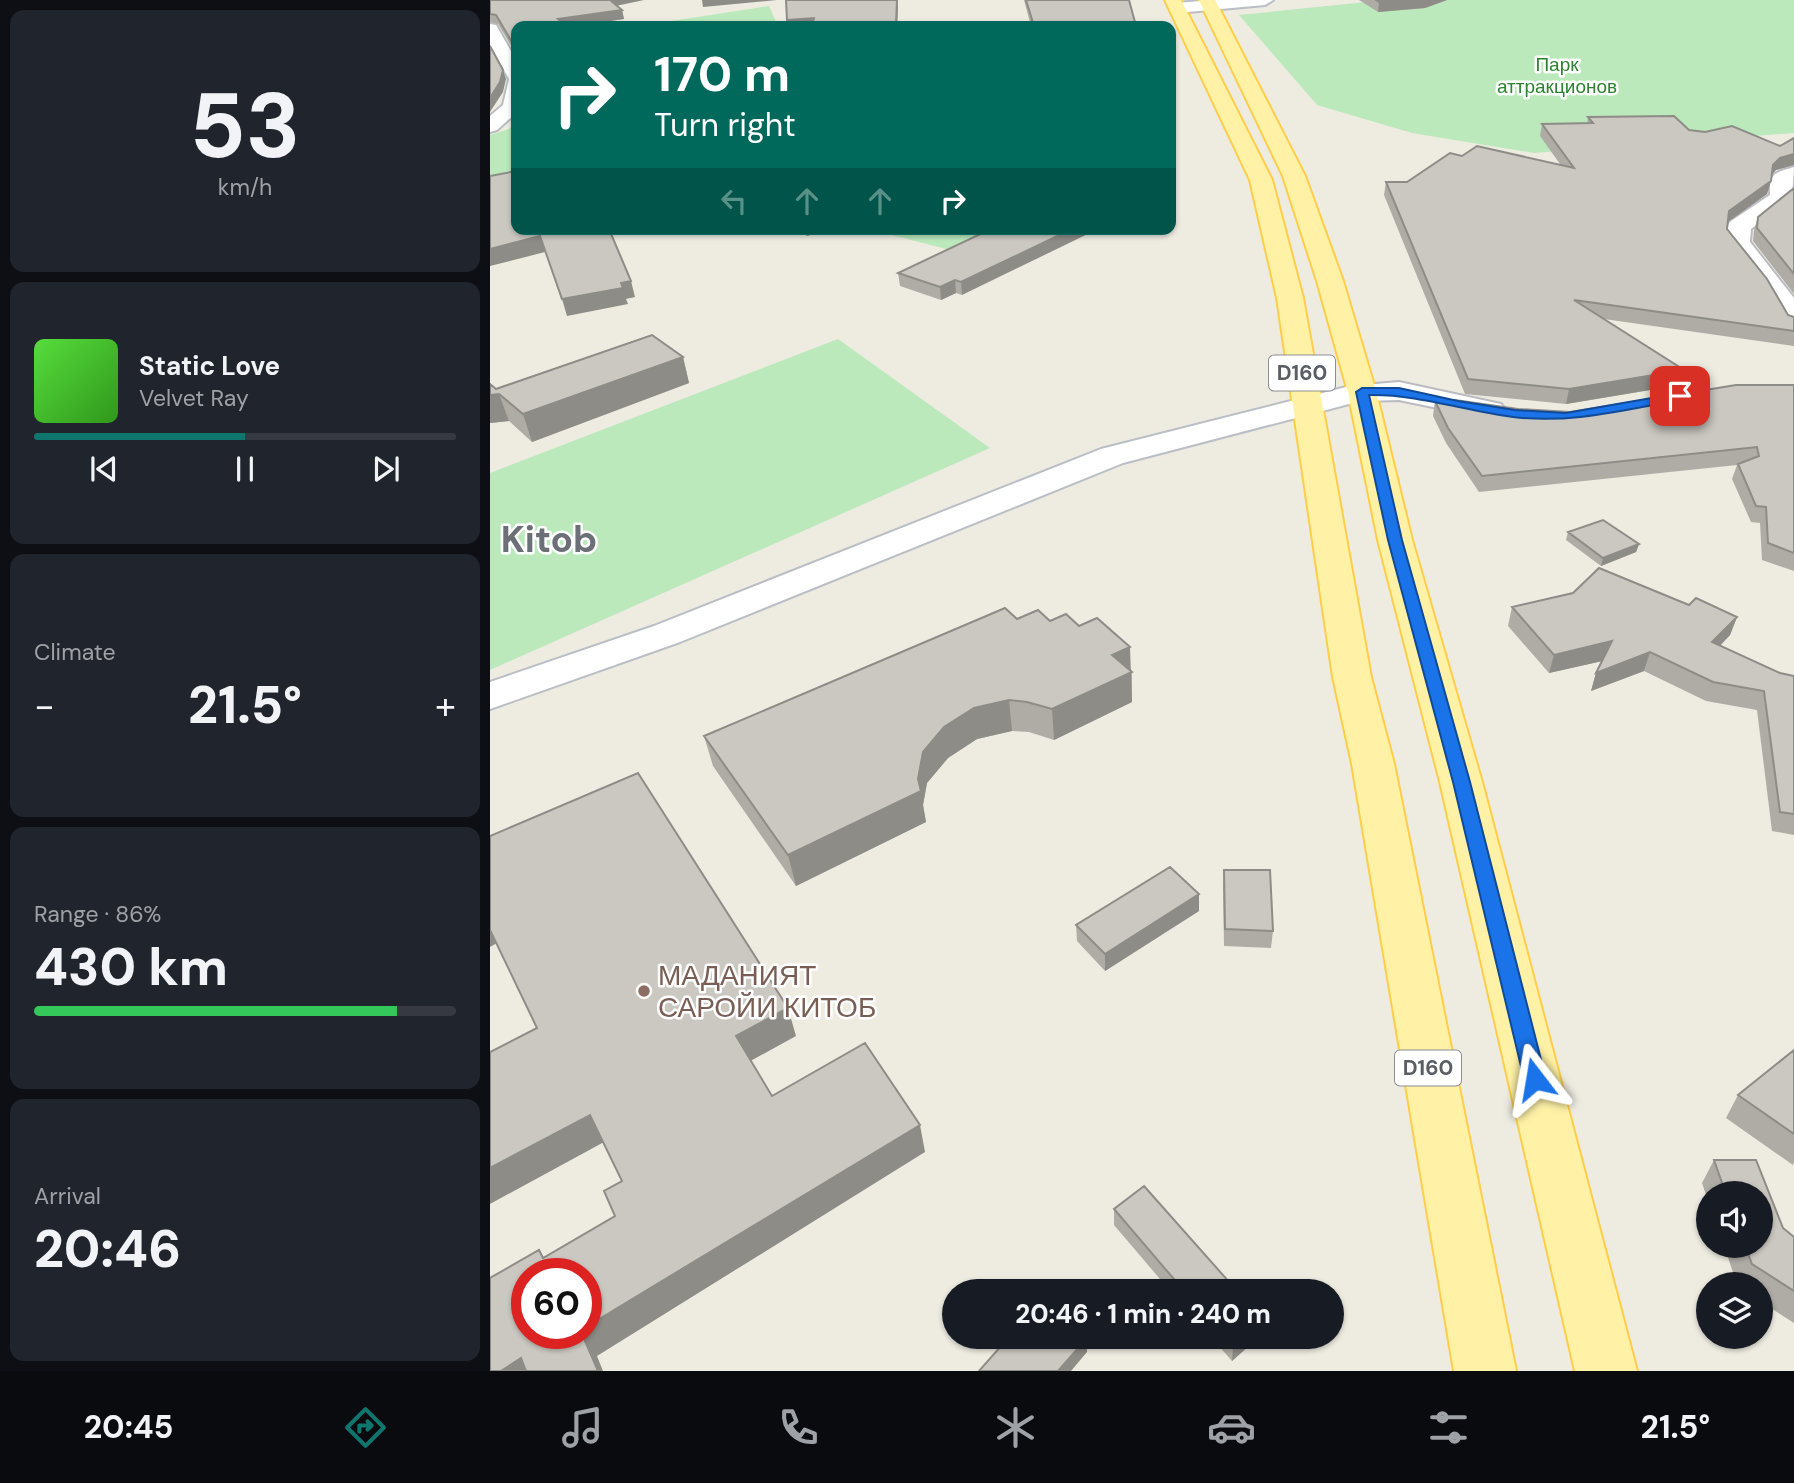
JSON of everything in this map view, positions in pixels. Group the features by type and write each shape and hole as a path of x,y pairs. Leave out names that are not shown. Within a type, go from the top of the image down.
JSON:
{"main road":[{"name":"D160","path":"1209,3 1294,176 1330,281 1362,392 1395,540 1458,769 1606,1371"},
{"name":"D160","path":"1175,4 1261,180 1290,298 1352,677 1373,764 1485,1371"}],"street":[{"path":"1175,4 1265,0"},
{"path":"490,29 511,67"},
{"path":"490,126 511,108"},
{"path":"1794,174 1780,179 1787,199 1739,226 1738,243 1777,290 1794,322"},
{"path":"490,695 667,634 1112,456 1362,392 1399,391 1458,405 1515,413"}],"green space":[{"name":"Парк аттракционов","path":"1386,0 1794,0 1794,133 1534,153 1412,133 1317,105 1239,15"},
{"path":"769,6 776,21 672,21"},
{"path":"511,126 511,183 490,187 490,135"},
{"path":"892,235 992,235 958,252"},
{"path":"838,339 990,448 490,670 490,473"}],"building":[{"path":"490,0 610,0 622,10 558,19 560,21 511,21 511,40 496,15 490,14"},
{"path":"786,0 897,0 896,21 813,21 814,18 787,20"},
{"path":"1026,0 1129,0 1135,21 1032,21"},
{"path":"490,46 503,70 500,82 490,98"},
{"path":"1674,116 1689,130 1705,132 1732,126 1780,146 1794,138 1794,154 1780,158 1773,165 1771,181 1729,211 1727,229 1767,279 1788,315 1794,317 1794,331 1574,300 1684,370 1569,389 1468,379 1386,182 1407,182 1450,153 1462,156 1477,146 1574,168 1542,124 1593,123 1588,117"},
{"path":"511,172 511,235 612,235 631,281 621,283 623,288 562,299 540,236 490,249 490,176"},
{"path":"1794,188 1794,274 1757,228 1758,217"},
{"path":"978,235 1059,235 961,282 955,280 940,287 898,273"},
{"path":"652,335 683,357 523,414 499,394 490,395 490,384 496,389"},
{"path":"1736,385 1794,385 1794,553 1768,543 1766,507 1756,506 1738,464 1759,456 1757,447 1482,476 1448,428 1435,401 1455,400 1518,409 1570,412"},
{"path":"1603,520 1639,544 1603,558 1568,532"},
{"path":"1599,568 1689,605 1696,598 1737,617 1712,642 1780,673 1794,676 1794,814 1780,812 1764,691 1713,682 1650,652 1596,673 1612,641 1554,655 1512,607 1573,593"},
{"path":"1005,608 1017,619 1038,610 1050,621 1066,614 1079,626 1097,618 1130,647 1112,655 1132,672 1052,709 1009,700 974,708 944,727 923,752 918,779 921,791 788,855 704,736"},
{"path":"638,773 788,1008 736,1036 772,1096 865,1043 920,1125 602,1317 602,1258 543,1258 615,1216 604,1191 622,1181 590,1115 490,1168 490,1052 537,1028 490,930 490,836"},
{"path":"1170,867 1199,894 1105,954 1076,925"},
{"path":"1224,870 1270,870 1273,931 1225,929"},
{"path":"1794,1050 1794,1134 1738,1095"},
{"path":"1714,1160 1756,1160 1764,1181 1721,1181"},
{"path":"1144,1186 1226,1279 1174,1279 1114,1209"},
{"path":"1773,1203 1783,1228 1794,1237 1794,1291 1773,1278 1773,1272 1764,1272 1752,1264 1750,1258 1773,1258"},
{"path":"539,1250 543,1258 525,1258"},
{"path":"511,1266 511,1349 588,1349 598,1371 526,1371 521,1358 501,1371 490,1371 490,1278"},
{"path":"998,1349 1077,1349 1058,1371 979,1371"}],"place":[{"name":"МАДАНИЯТ САРОЙИ КИТОБ","path":"644,991"}],"district":[{"name":"Kitob","path":"549,539"}],"route":[{"path":"1535,1079 1434,677 1395,540 1362,392 1399,391 1458,405 1515,413 1566,416 1613,410 1680,396"}]}
